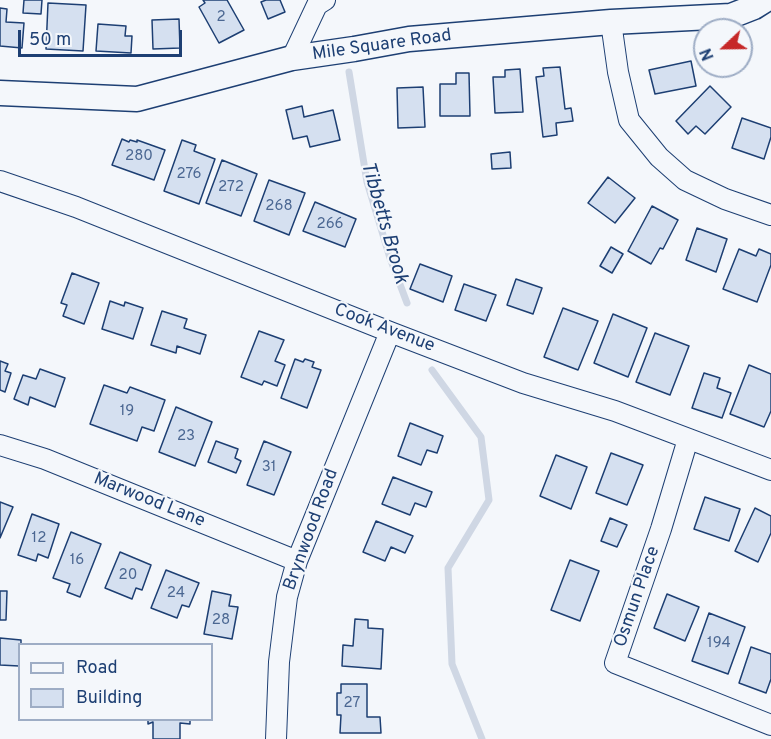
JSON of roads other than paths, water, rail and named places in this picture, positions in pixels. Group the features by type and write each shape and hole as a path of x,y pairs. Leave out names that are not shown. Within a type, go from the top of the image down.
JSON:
{"street":[{"name":"Mile Square Road","path":"0,93 137,99 292,58 409,39 610,22 731,16 765,0"},
{"path":"292,58 319,2"},
{"path":"610,22 629,120 659,158 685,180 725,199 771,215"},
{"name":"Cook Avenue","path":"0,181 76,207 523,383 615,411 771,470"},
{"name":"Brynwood Road","path":"276,739 279,662 287,597 297,561 390,332"},
{"name":"Osmun Place","path":"688,439 661,529 615,663 771,725"},
{"name":"Marwood Lane","path":"0,445 45,459 297,561"}],"waterway":[{"name":"Tibbetts Brook","path":"349,72 367,182 390,258 407,303"},
{"name":"Tibbetts Brook","path":"432,370 481,437 489,500 448,568 452,664 482,739"}]}
